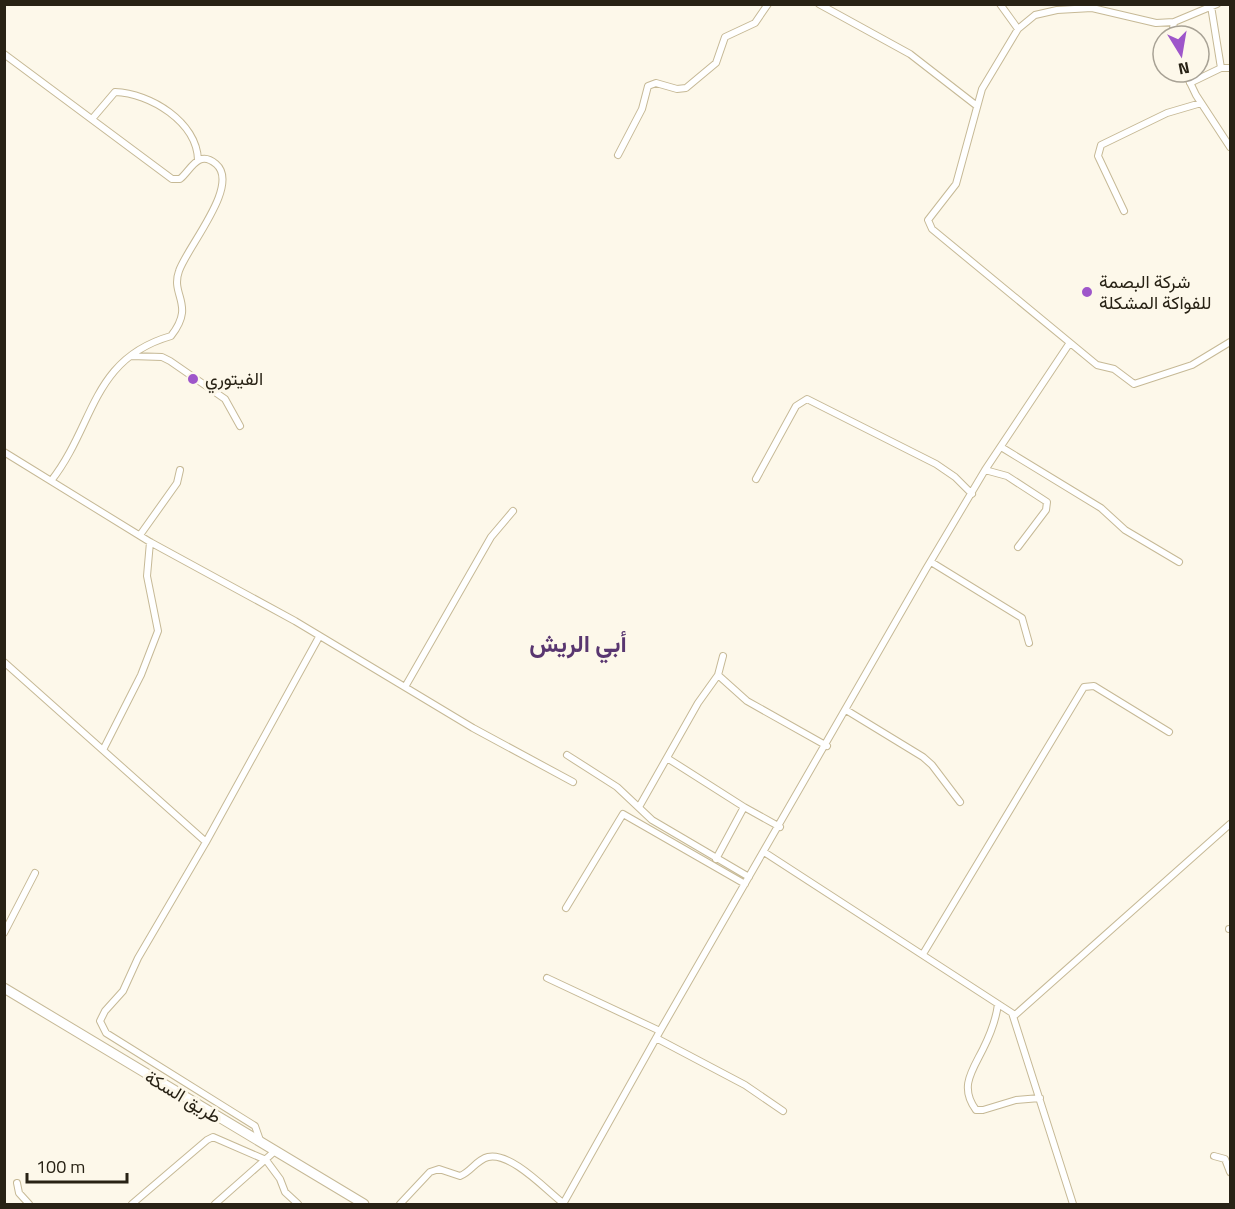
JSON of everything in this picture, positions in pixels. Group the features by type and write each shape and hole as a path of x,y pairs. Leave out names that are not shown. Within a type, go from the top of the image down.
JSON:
{"main road":[{"name":"طريق السكة","path":"4,987 364,1204"}],"street":[{"path":"618,155 642,109 648,86 656,83 677,89 686,88 716,63 725,37 755,22 768,4"},
{"path":"819,4 910,54 977,106"},
{"path":"1000,4 1018,29"},
{"path":"1221,68 1214,5 1174,22 1156,22 1092,8 1058,10 1035,15 1018,29 995,64 977,106 960,175 949,194 930,215 929,224 1097,365 1114,369 1137,384 1192,365 1230,342"},
{"path":"4,54 92,119 172,178 183,177 198,160 196,144 185,127 148,101 115,93 92,119"},
{"path":"1211,73 1221,68 1230,68"},
{"path":"1191,84 1230,147"},
{"path":"1124,212 1098,156 1101,145 1167,113 1201,104"},
{"path":"51,481 67,456 106,380 120,363 130,356 156,339 171,336 182,320 184,312 177,275 215,206 223,180 216,164 198,160"},
{"path":"400,1204 430,1172 439,1169 460,1176 481,1159 490,1156 501,1157 519,1166 563,1204 660,1031 985,470 1070,344"},
{"path":"130,356 162,357 170,361 225,399 240,426"},
{"path":"756,479 796,406 807,399 936,464 956,477 972,494"},
{"path":"1000,447 1101,508 1125,530 1179,562"},
{"path":"4,452 150,542 295,621 405,687 573,782"},
{"path":"140,535 177,483 180,470"},
{"path":"985,470 1007,476 1047,502 1046,510 1018,547"},
{"path":"405,687 491,537 513,512"},
{"path":"103,750 141,675 158,631 148,583 150,542"},
{"path":"931,562 1022,618 1027,629 1029,643"},
{"path":"261,1144 255,1126 106,1033 100,1021 105,1011 123,991 138,958 206,842 319,637"},
{"path":"639,807 698,703 718,675 723,656"},
{"path":"4,662 206,842"},
{"path":"718,675 747,701 826,746"},
{"path":"923,954 1084,687 1094,686 1169,732"},
{"path":"846,710 923,757 932,765 960,802"},
{"path":"567,755 617,787 652,820 747,880"},
{"path":"667,758 744,807 780,826"},
{"path":"716,859 744,807"},
{"path":"566,908 623,814 747,880"},
{"path":"1014,1016 1230,824"},
{"path":"764,852 923,954 1014,1016 1073,1204"},
{"path":"4,933 35,873"},
{"path":"547,978 660,1031"},
{"path":"998,1004 993,1026 967,1081 973,1106 976,1110 983,1110 1016,1100 1040,1098"},
{"path":"656,1038 745,1085 783,1112"},
{"path":"132,1204 213,1137 266,1160 280,1179 285,1192 298,1204"},
{"path":"215,1204 275,1151"},
{"path":"1214,1156 1225,1159 1230,1172"},
{"path":"17,1183 19,1193 29,1204"}],"place":[{"name":"شركة البصمة للفواكة المشكلة","path":"1087,292"},
{"name":"الفيتوري","path":"193,379"}],"district":[{"name":"أبي الريش","path":"578,644"}]}
